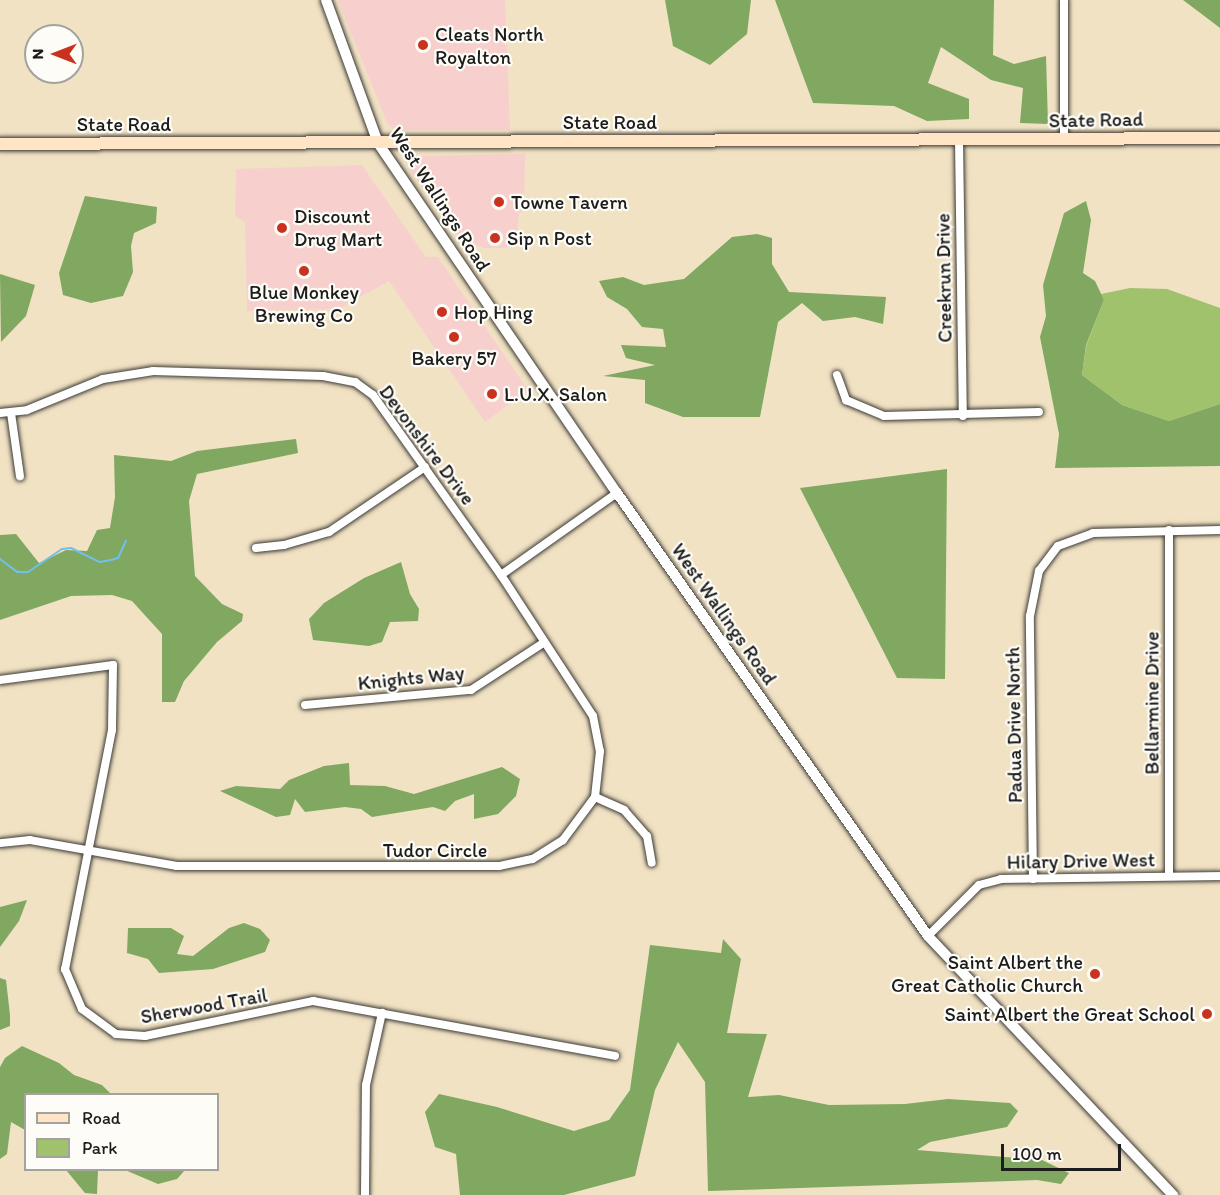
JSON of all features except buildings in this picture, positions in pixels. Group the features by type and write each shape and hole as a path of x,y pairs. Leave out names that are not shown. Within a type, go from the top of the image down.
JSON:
{"main road":[{"name":"State Road","path":"0,144 1220,138"}],"street":[{"name":"West Wallings Road","path":"326,0 378,143 617,493 928,936 1173,1195"},
{"path":"1064,0 1064,140"},
{"name":"Creekrun Drive","path":"959,140 963,416"},
{"name":"Devonshire Drive","path":"11,413 103,379 122,376 196,371 323,376 355,382 373,395 501,575"},
{"path":"837,375 846,400 884,416 963,416 1039,412"},
{"path":"0,413 11,413 20,476"},
{"path":"256,548 284,545 329,532 425,467"},
{"path":"617,493 501,575 543,644 593,716 600,751 595,797 624,810 646,836 652,863"},
{"path":"1169,530 1220,530"},
{"name":"Padua Drive North","path":"1033,879 1030,616 1039,571 1058,546 1093,533 1169,530"},
{"name":"Bellarmine Drive","path":"1169,530 1169,876"},
{"name":"Knights Way","path":"305,705 471,690 543,644"},
{"name":"Sherwood Trail","path":"0,680 113,665 112,730 65,969 82,1008 117,1034 145,1036 313,1002 382,1012 615,1056"},
{"name":"Tudor Circle","path":"0,843 30,840 177,866 499,866 532,859 563,840 595,797"},
{"name":"Hilary Drive West","path":"928,936 979,885 1001,879 1220,876"},
{"path":"365,1195 366,1085 382,1012"}],"shaded area":[{"path":"338,0 505,0 510,130 395,130 387,123"},
{"path":"525,154 524,211 519,213 516,243 506,248 484,248 461,241 409,169 415,158 423,156"},
{"path":"362,165 426,257 438,257 528,390 485,422 389,281 339,309 247,311 245,222 235,216 236,169"}],"green space":[{"path":"665,0 751,0 747,34 710,65 673,46"},
{"path":"775,0 994,0 993,55 1014,64 1046,56 1048,124 1020,123 1023,88 991,80 941,47 928,83 969,99 969,119 927,121 894,106 813,103"},
{"path":"1183,0 1220,0 1220,28 1203,15"},
{"path":"85,196 157,207 156,223 134,233 131,246 133,272 123,296 91,303 63,295 59,273"},
{"path":"1086,201 1091,220 1083,273 1095,281 1104,300 1086,345 1082,375 1122,405 1169,421 1220,404 1220,466 1055,468 1059,434 1040,337 1046,316 1043,285 1064,213"},
{"path":"757,234 772,238 772,264 789,292 886,297 883,324 855,317 823,321 802,303 778,322 760,417 683,417 645,403 645,380 603,376 655,365 626,358 621,345 666,347 663,329 642,327 627,309 607,297 599,281 623,277 644,285 684,279 732,237"},
{"path":"0,274 35,285 26,316 1,342"},
{"path":"1130,288 1167,289 1220,308 1220,404 1169,421 1122,405 1082,375 1086,346 1104,300 1101,294"},
{"path":"296,439 298,453 197,474 189,501 195,576 222,604 243,614 242,621 217,642 184,681 175,702 162,702 162,634 132,601 112,595 71,596 0,620 0,535 16,534 39,563 66,550 87,551 97,530 110,528 115,497 114,455 171,461 197,451"},
{"path":"947,469 945,679 897,678 800,488"},
{"path":"401,562 410,594 419,609 418,621 390,622 382,642 369,646 313,640 309,619 324,603 364,578"},
{"path":"349,763 350,785 385,786 414,794 502,767 520,779 516,796 498,814 474,819 474,794 455,801 445,811 433,807 372,817 361,809 345,807 305,812 295,799 290,815 276,817 220,791 236,786 280,789 289,780 324,766"},
{"path":"27,900 19,921 0,947 0,907"},
{"path":"244,923 260,929 270,940 265,952 213,969 159,973 148,959 127,953 128,928 171,928 184,936 177,954 193,956 229,928"},
{"path":"723,939 741,959 727,1033 767,1034 748,1097 779,1095 829,1105 905,1104 948,1099 1010,1103 1018,1111 1007,1127 930,1142 917,1150 1042,1160 1069,1173 1061,1184 1037,1180 708,1191 705,1082 678,1042 655,1090 635,1176 564,1195 460,1195 456,1154 435,1147 425,1112 439,1094 497,1107 574,1131 609,1120 630,1090 650,945 721,953"},
{"path":"0,978 6,980 10,1026 0,1030"},
{"path":"22,1046 59,1063 74,1075 102,1085 110,1093 24,1093 24,1129 11,1122 7,1154 0,1159 0,1067 5,1058"},
{"path":"67,1171 98,1171 97,1194 85,1193"},
{"path":"127,1171 184,1171 177,1179 158,1184"}],"waterway":[{"path":"0,559 17,572 28,572 62,549 71,548 100,562 118,558 126,541"}],"place":[{"name":"Cleats North Royalton","path":"423,45"},
{"name":"Towne Tavern","path":"499,202"},
{"name":"Discount Drug Mart","path":"282,228"},
{"name":"Sip n Post","path":"495,238"},
{"name":"Blue Monkey Brewing Co","path":"304,271"},
{"name":"Hop Hing","path":"442,312"},
{"name":"Bakery 57","path":"454,337"},
{"name":"L.U.X. Salon","path":"492,394"},
{"name":"Saint Albert the Great Catholic Church","path":"1095,974"},
{"name":"Saint Albert the Great School","path":"1207,1014"}]}
